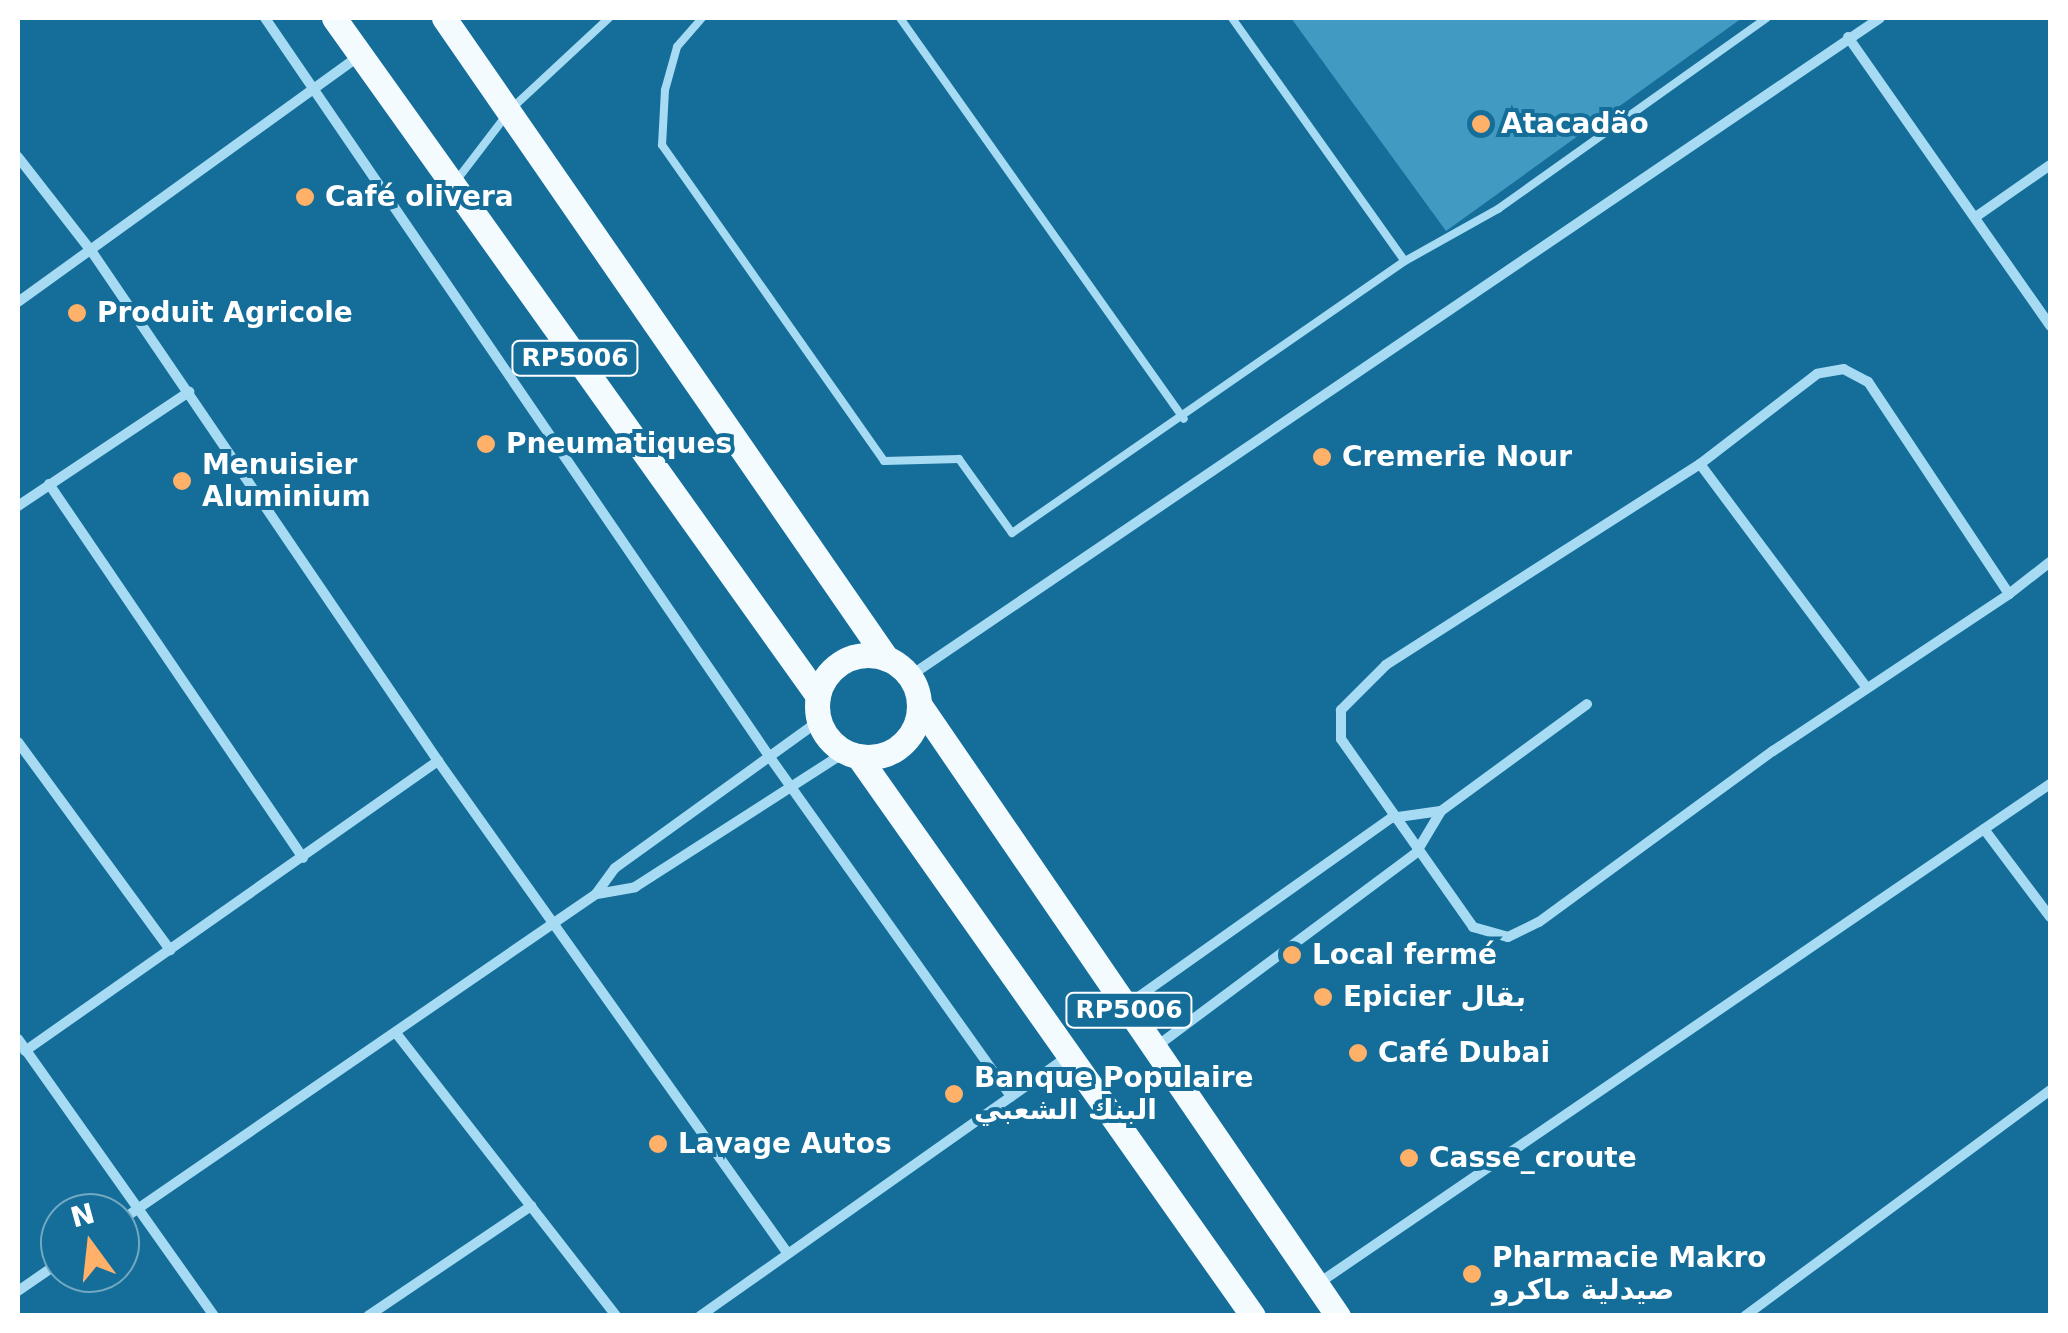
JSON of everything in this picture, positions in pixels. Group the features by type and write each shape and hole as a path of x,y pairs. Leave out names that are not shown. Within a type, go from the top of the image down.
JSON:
{"main road":[{"name":"RP5006","path":"334,18 819,709 1253,1316"},
{"name":"RP5006","path":"444,18 511,109 748,465 887,659 910,676 919,704 1338,1316"},
{"path":"819,709 827,676 844,661 887,659"},
{"path":"852,754 881,755 901,744 915,726 919,704"}],"street":[{"path":"265,18 316,86 769,756 1011,1097"},
{"path":"910,676 1880,18"},
{"path":"1848,37 1977,216 2050,326"},
{"path":"18,302 360,55"},
{"path":"18,157 92,252 438,761 786,1251"},
{"path":"1977,216 2050,165"},
{"path":"2009,594 1868,382 1844,369 1817,374 1700,464 1355,690 1341,710 1340,739 1391,818 1473,927 1508,937 2009,594 2050,562"},
{"path":"18,506 189,392"},
{"path":"1700,464 1867,688"},
{"path":"48,484 304,858"},
{"path":"1154,1048 1416,853 1440,810 1587,704"},
{"path":"142,1206 596,894 614,868 769,756 819,709"},
{"path":"18,742 170,950"},
{"path":"596,894 635,887 852,754"},
{"path":"25,1051 438,761"},
{"path":"1316,1286 2050,784"},
{"path":"1126,1006 1391,818 1440,810"},
{"path":"1984,829 2050,917"},
{"path":"396,1033 616,1316"},
{"path":"18,1040 142,1206 214,1316"},
{"path":"700,1316 786,1251 1067,1056"},
{"path":"1745,1316 2050,1090"},
{"path":"368,1316 531,1206"},
{"path":"18,1291 40,1276"}],"lane":[{"path":"453,185 511,109 608,18"},
{"path":"702,18 677,47 665,90 662,145 884,461 959,459 1012,533 1184,419 1405,261 1498,209 1767,18"},
{"path":"900,18 1184,419"},
{"path":"1232,18 1405,261"}],"building":[{"name":"Atacadão","path":"1291,18 1742,18 1446,231"}],"place":[{"name":"Atacadão","path":"1481,124"},
{"name":"Café olivera","path":"305,197"},
{"name":"Produit Agricole","path":"77,313"},
{"name":"Pneumatiques","path":"486,444"},
{"name":"Cremerie Nour","path":"1322,457"},
{"name":"Menuisier Aluminium","path":"182,481"},
{"name":"Local fermé","path":"1292,955"},
{"name":"Epicier بقال","path":"1323,997"},
{"name":"Café Dubai","path":"1358,1053"},
{"name":"Banque Populaire البنك الشعبي","path":"954,1094"},
{"name":"Lavage Autos","path":"658,1144"},
{"name":"Casse_croute","path":"1409,1158"},
{"name":"Pharmacie Makro صيدلية ماكرو","path":"1472,1274"}]}
